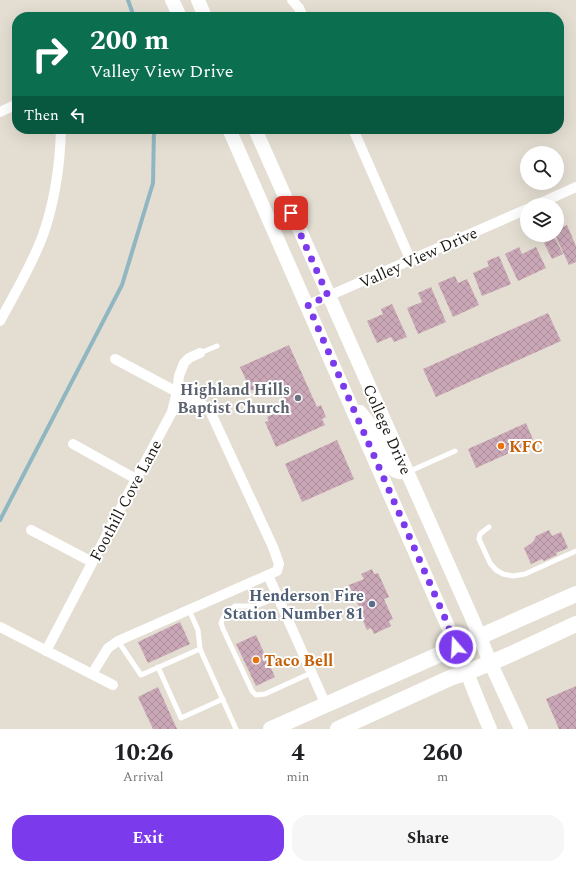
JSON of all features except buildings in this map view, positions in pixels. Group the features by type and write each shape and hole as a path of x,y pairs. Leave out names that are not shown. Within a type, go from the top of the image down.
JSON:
{"main road":[{"path":"172,0 178,12"},
{"path":"198,0 203,12"},
{"name":"College Drive","path":"232,134 448,624 466,673 490,729"},
{"name":"College Drive","path":"256,134 521,729"},
{"path":"351,404 372,427 393,470 399,473 407,472"},
{"path":"271,729 576,594"},
{"path":"338,729 360,722 450,678 466,673 576,624"}],"street":[{"path":"292,0 301,12"},
{"path":"0,112 12,106"},
{"path":"0,321 30,265 42,236 52,204 58,169 61,134"},
{"path":"355,134 411,260"},
{"path":"552,198 576,187"},
{"name":"Valley View Drive","path":"308,305 520,212"},
{"name":"Foothill Cove Lane","path":"46,651 172,412 179,376 184,363 189,358 200,353"},
{"path":"92,674 108,648 118,641 277,571 279,564 210,412 200,403 115,359"},
{"path":"73,444 136,479"},
{"path":"31,530 92,562"},
{"path":"268,575 326,705"},
{"path":"0,627 113,685"}],"lane":[{"path":"200,353 217,346"},
{"path":"407,472 455,451"},
{"path":"489,527 480,534 479,539 490,563 496,570 503,574 520,576 576,551"},
{"path":"278,597 256,606 235,606 226,613 223,618 221,623 223,629 252,691 256,695 265,694 311,673"},
{"path":"189,610 198,630 200,649 236,729"},
{"path":"118,641 141,675 200,649"},
{"path":"158,667 181,718 222,699"}],"waterway":[{"path":"128,0 132,12"},
{"path":"0,520 122,285 153,183 154,134"}],"place":[{"name":"Highland Hills Baptist Church","path":"298,398"},
{"name":"KFC","path":"501,446"},
{"name":"Henderson Fire Station Number 81","path":"372,604"},
{"name":"Taco Bell","path":"256,660"}],"route":[{"path":"291,213 328,296 308,305 445,618 456,647"}]}
